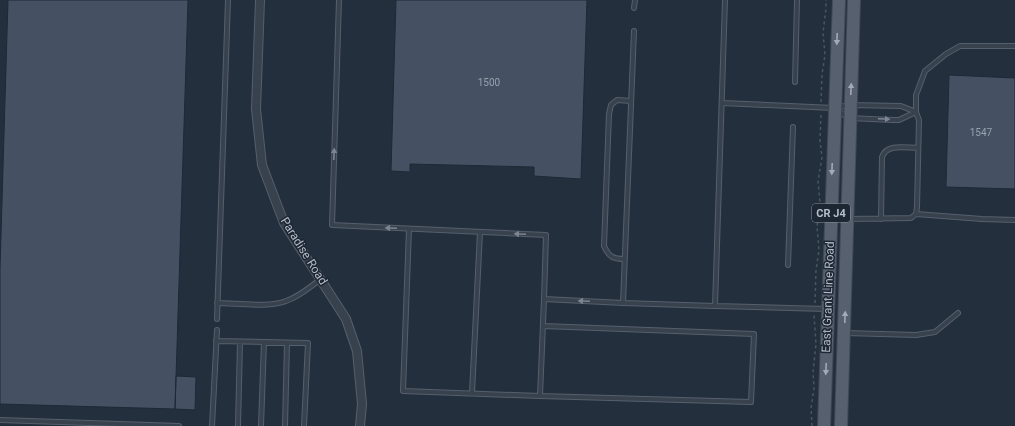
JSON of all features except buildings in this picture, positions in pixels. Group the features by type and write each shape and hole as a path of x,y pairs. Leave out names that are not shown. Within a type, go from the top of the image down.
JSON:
{"main road":[{"name":"East Grant Line Road","path":"824,426 839,0"},
{"name":"East Grant Line Road","path":"841,426 854,0"}],"street":[{"name":"Paradise Road","path":"260,0 256,108 262,165 284,223 346,319 357,351 362,404 360,426"}],"lane":[{"path":"217,319 228,0"},
{"path":"339,0 332,225 546,235 540,396"},
{"path":"634,8 635,0"},
{"path":"715,306 726,0"},
{"path":"795,82 798,0"},
{"path":"623,303 634,31"},
{"path":"916,214 919,120 916,112 916,94 925,71 946,54 960,46 1015,46"},
{"path":"625,259 613,259 608,254 604,246 609,121 611,105 617,100 631,100"},
{"path":"722,103 821,108 850,106 901,106 916,112"},
{"path":"834,108 850,118 900,120 916,112"},
{"path":"788,265 793,127"},
{"path":"881,219 882,156 884,152 893,148 918,148"},
{"path":"848,219 911,218 916,214 1015,220"},
{"path":"409,229 403,391 751,402 754,334 543,326"},
{"path":"472,393 480,232"},
{"path":"217,303 273,304 286,302 321,279"},
{"path":"544,299 623,303 828,309"},
{"path":"844,333 916,335 935,332 958,313"},
{"path":"212,426 217,330"},
{"path":"216,342 308,343 304,426"},
{"path":"238,426 240,342"},
{"path":"261,426 264,342"},
{"path":"285,426 287,343"},
{"path":"0,420 180,426"}],"path":[{"path":"812,426 811,408 814,388 813,372 816,344 814,309 816,270 819,250 817,226 820,203 818,181 822,157 820,141 822,74 825,55 823,33 826,0"}]}
